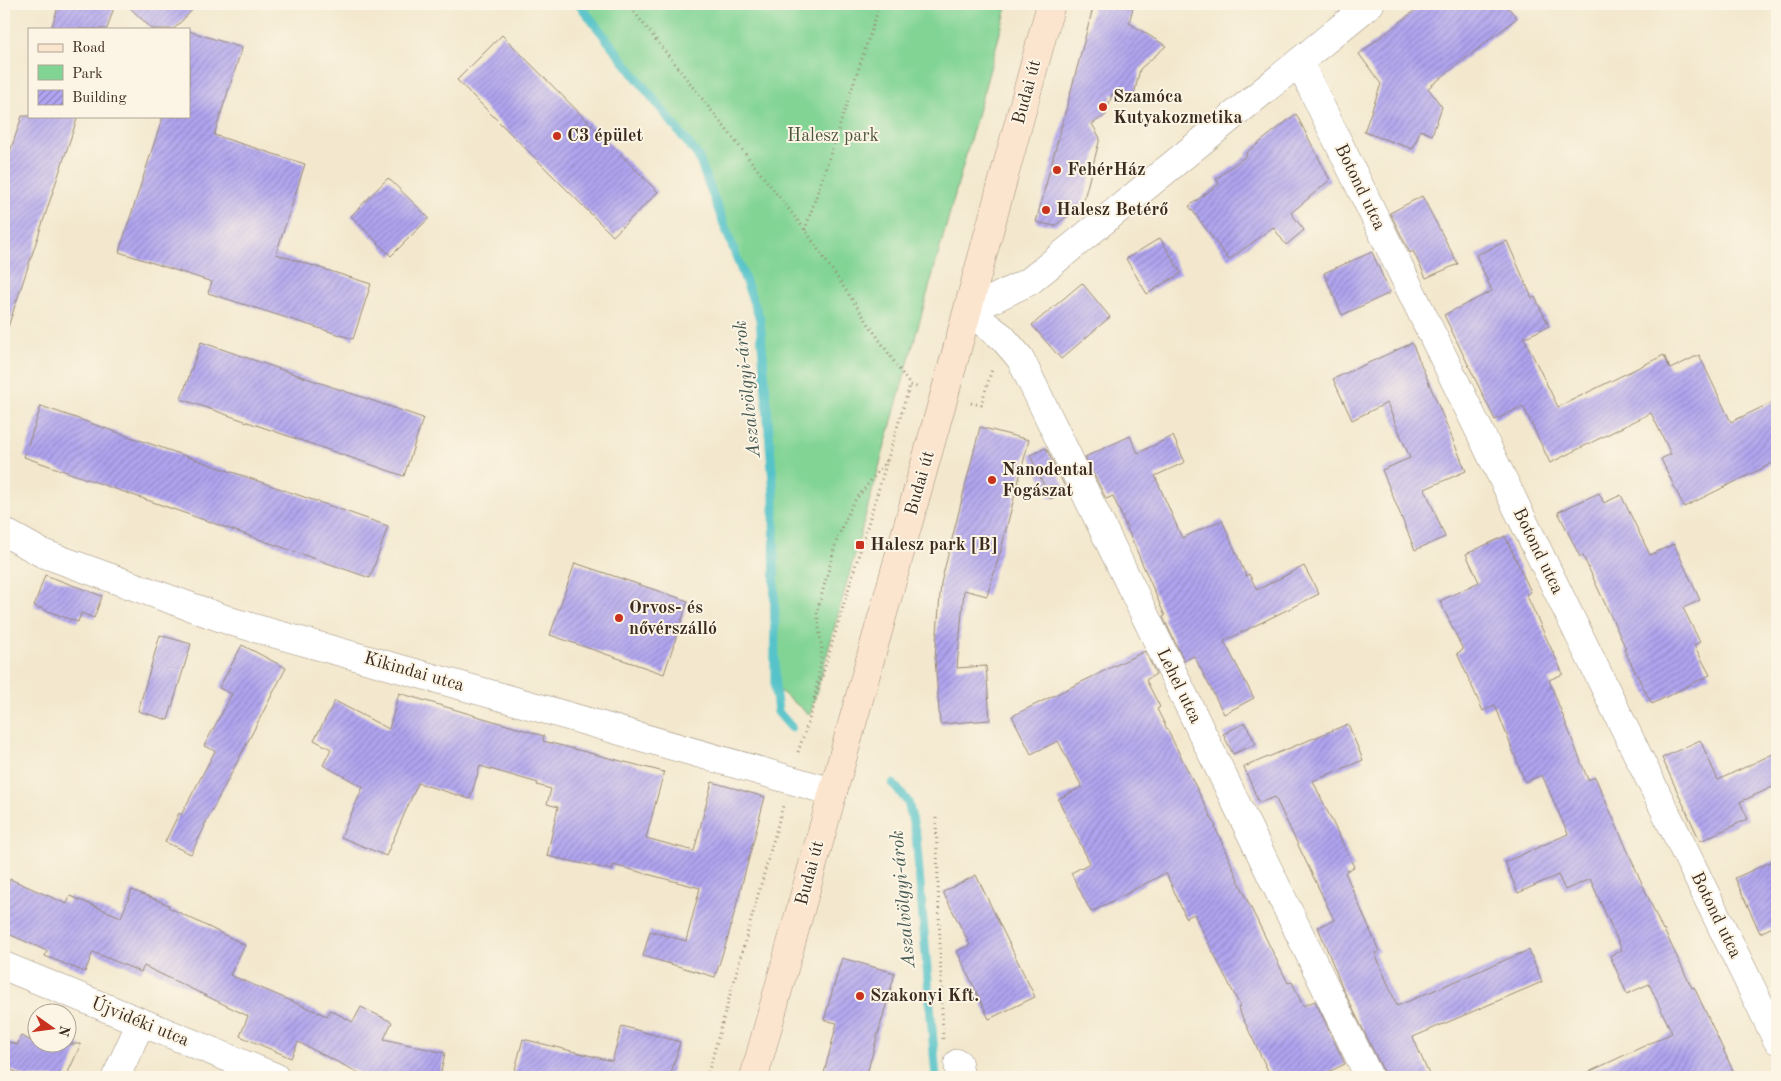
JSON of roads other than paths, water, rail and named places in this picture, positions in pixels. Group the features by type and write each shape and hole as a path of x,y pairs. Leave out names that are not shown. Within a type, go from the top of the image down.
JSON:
{"main road":[{"name":"Budai út","path":"754,1077 968,311 1051,4"}],"street":[{"path":"968,311 1030,281 1370,4"},
{"name":"Botond utca","path":"1299,62 1777,1040"},
{"name":"Lehel utca","path":"968,311 1002,338 1020,358 1369,1077"},
{"name":"Kikindai utca","path":"4,532 42,553 233,622 833,792"},
{"name":"Újvidéki utca","path":"4,966 275,1077"},
{"path":"116,1077 141,1022"}],"waterway":[{"name":"Aszalvölgyi-árok","path":"579,4 698,156 760,319 774,495 775,687 778,712 791,727"},
{"name":"Aszalvölgyi-árok","path":"893,784 908,802 916,835 936,1077"}],"place":[{"name":"Szamóca Kutyakozmetika","path":"1103,107"},
{"name":"C3 épület","path":"557,136"},
{"name":"FehérHáz","path":"1057,170"},
{"name":"Halesz Betérő","path":"1046,210"},
{"name":"Nanodental Fogászat","path":"992,480"},
{"name":"Halesz park [B]","path":"860,545"},
{"name":"Orvos- és nővérszálló","path":"619,618"},
{"name":"Szakonyi Kft.","path":"860,996"}],"park label":[{"name":"Halesz park","path":"833,136"}]}
